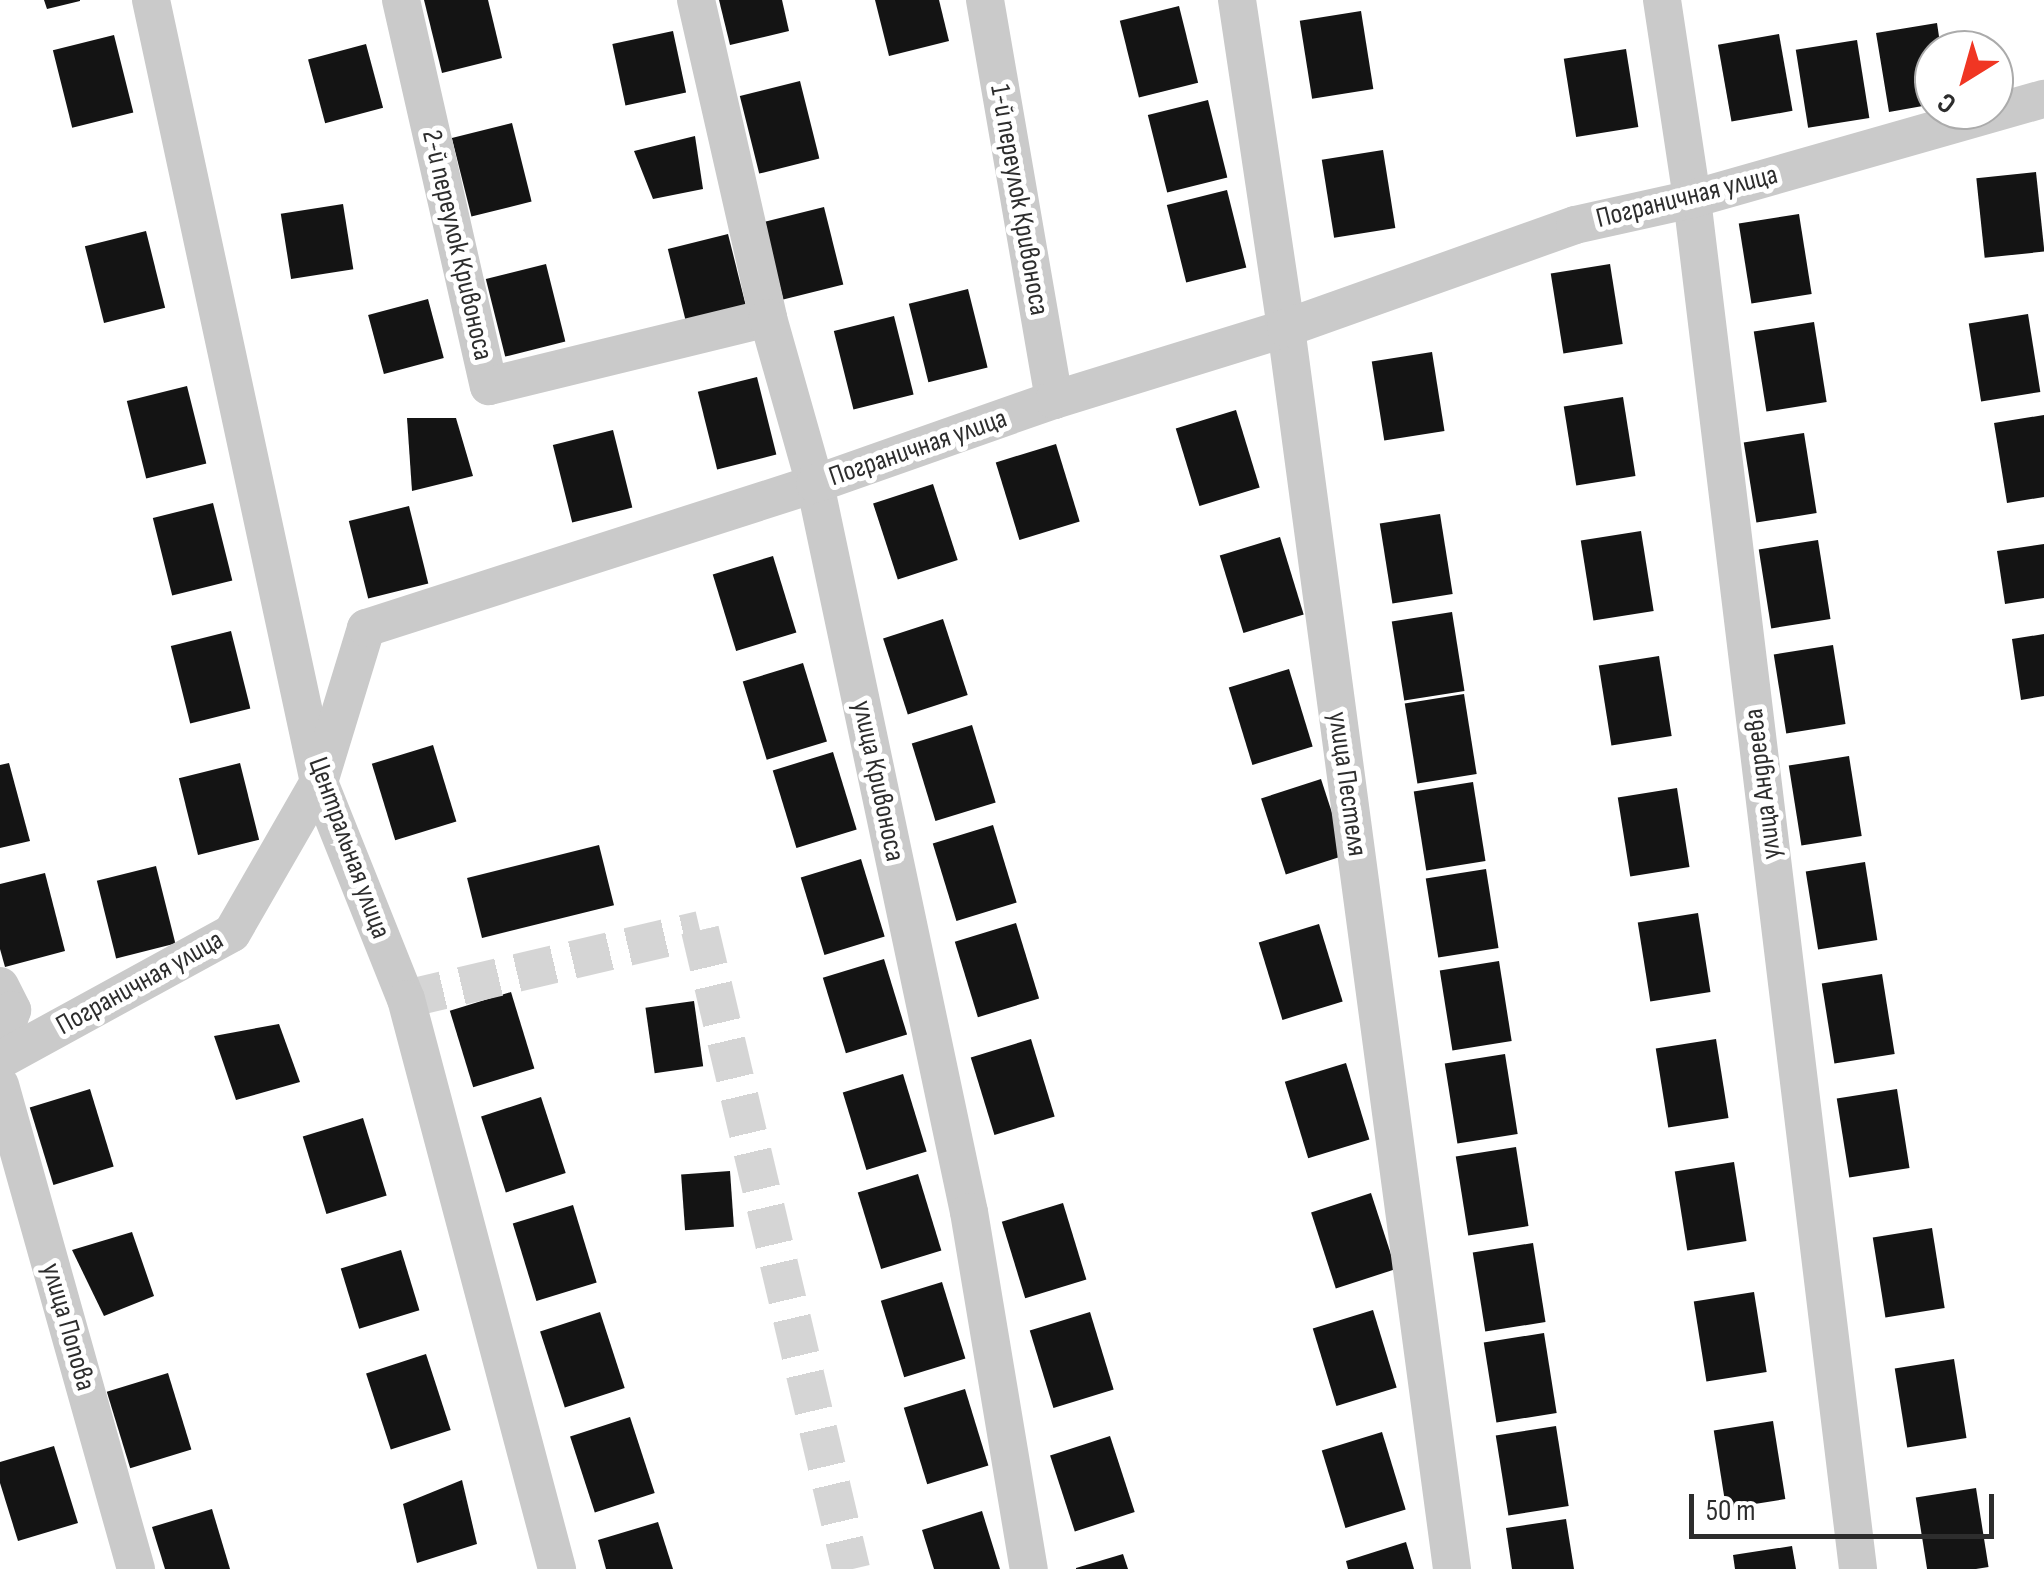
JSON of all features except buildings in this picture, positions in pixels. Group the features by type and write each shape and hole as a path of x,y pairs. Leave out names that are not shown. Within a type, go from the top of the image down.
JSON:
{"street":[{"name":"Центральная улица","path":"151,0 319,782 406,1000 556,1569"},
{"name":"2-й переулок Кривоноса","path":"401,0 489,386 768,318"},
{"name":"улица Кривоноса","path":"696,0 768,318 814,484 969,1212 1029,1569"},
{"name":"1-й переулок Кривоноса","path":"984,0 1054,400"},
{"name":"улица Пестеля","path":"1236,0 1286,328 1452,1569"},
{"name":"улица Андреева","path":"1662,0 1692,200 1858,1569"},
{"name":"Пограничная улица","path":"0,1060 232,933 319,782 366,628 814,484 1054,400 1286,328 1575,225 1692,200 2044,99"},
{"path":"0,986 12,1010 0,1046"},
{"name":"улица Попова","path":"0,1085 136,1569"}],"tunnel":[{"path":"406,999 700,930 851,1569"}]}
